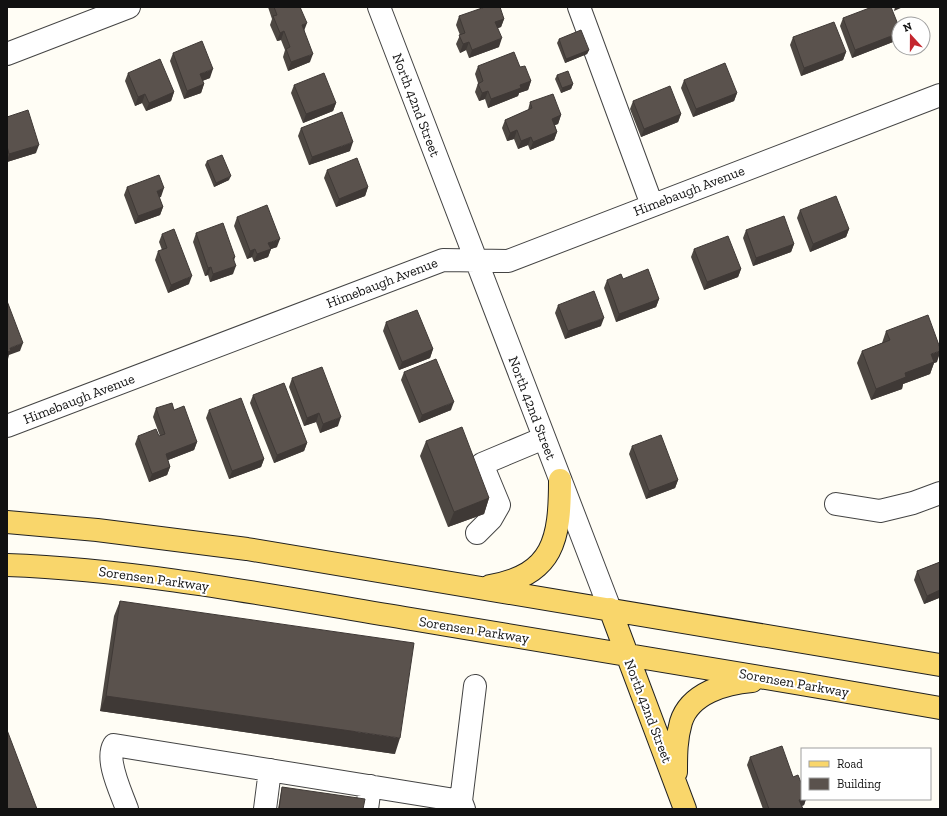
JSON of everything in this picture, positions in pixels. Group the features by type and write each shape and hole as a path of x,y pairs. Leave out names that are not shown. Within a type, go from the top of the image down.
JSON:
{"main road":[{"path":"479,588 507,583 531,572 544,561 559,517 560,480"},
{"path":"7,522 97,530 247,549 940,665"},
{"name":"Sorensen Parkway","path":"7,566 79,570 170,580 626,654 940,708"},
{"name":"North 42nd Street","path":"610,609 685,809"},
{"path":"676,785 676,746 681,721 691,706 704,695 720,687 740,682 774,679"}],"street":[{"path":"7,54 129,7"},
{"name":"North 42nd Street","path":"379,7 610,609"},
{"path":"579,7 652,206"},
{"name":"Himebaugh Avenue","path":"7,426 443,260 508,261 940,95"},
{"path":"477,533 491,519 499,504 482,464 544,438"},
{"path":"836,504 880,511 912,503 940,493"},
{"path":"127,809 111,762 111,751 114,745 270,770 306,785 337,789 370,786 463,805 475,686"},
{"path":"265,809 270,770"},
{"path":"367,809 370,786"}],"building":[{"path":"274,7 300,7 307,23 302,25 313,54 291,62 286,49 290,47 284,31 280,33 273,16 277,15"},
{"path":"485,7 500,7 504,19 495,22 502,38 472,50 469,42 463,44 459,35 465,33 459,16"},
{"path":"872,7 891,7 895,16 891,16 891,36 855,50 843,18"},
{"path":"834,22 846,52 804,68 793,37"},
{"path":"581,30 589,50 566,59 559,39"},
{"path":"202,41 213,69 200,74 204,84 187,91 173,53"},
{"path":"514,52 520,67 525,66 531,81 520,85 521,88 491,99 488,91 482,93 478,84 483,81 478,66"},
{"path":"160,59 174,92 149,103 145,94 138,97 128,73"},
{"path":"725,63 737,93 696,109 684,80"},
{"path":"568,71 573,84 562,88 557,75"},
{"path":"324,73 336,103 306,114 294,85"},
{"path":"670,86 681,114 644,129 633,101"},
{"path":"553,94 561,115 552,119 557,132 533,142 531,137 521,141 517,130 510,133 505,120 532,108 530,102"},
{"path":"28,110 39,145 9,154 7,146 7,117"},
{"path":"342,112 353,142 312,157 301,128"},
{"path":"222,155 231,176 216,183 207,161"},
{"path":"357,158 368,187 339,199 327,170"},
{"path":"159,175 164,188 157,191 163,207 138,216 127,187"},
{"path":"836,196 849,229 813,244 800,210"},
{"path":"267,205 280,239 268,243 271,249 257,254 255,249 250,251 237,217"},
{"path":"784,216 794,244 756,258 746,230"},
{"path":"223,223 235,257 233,258 236,266 213,274 211,267 208,268 196,233"},
{"path":"174,229 192,276 171,285 158,251 167,248 162,234"},
{"path":"728,236 741,269 707,282 694,249"},
{"path":"648,269 659,299 619,314 607,280 621,274 623,279"},
{"path":"594,291 604,318 568,331 558,305"},
{"path":"7,301 23,343 10,348 11,351 7,352"},
{"path":"417,310 433,349 402,362 386,322"},
{"path":"928,315 940,348 940,351 931,354 934,362 905,373 906,377 876,389 862,351 890,340 886,331"},
{"path":"436,359 454,402 422,415 404,372"},
{"path":"322,367 341,417 323,424 319,413 307,418 292,378"},
{"path":"284,383 307,443 277,455 253,395"},
{"path":"241,398 264,459 232,471 209,410"},
{"path":"172,403 174,410 184,406 197,442 166,454 170,467 152,474 138,436 156,429 159,436 165,434 156,408"},
{"path":"462,427 489,498 454,512 426,441"},
{"path":"661,435 678,480 649,491 632,446"},
{"path":"940,562 940,590 927,596 917,571"},
{"path":"120,601 414,643 400,738 106,696"},
{"path":"7,730 37,809 7,809"},
{"path":"782,746 793,777 798,775 801,782 801,799 799,800 803,809 769,809 750,757"},
{"path":"282,787 365,799 363,809 279,809"}]}
